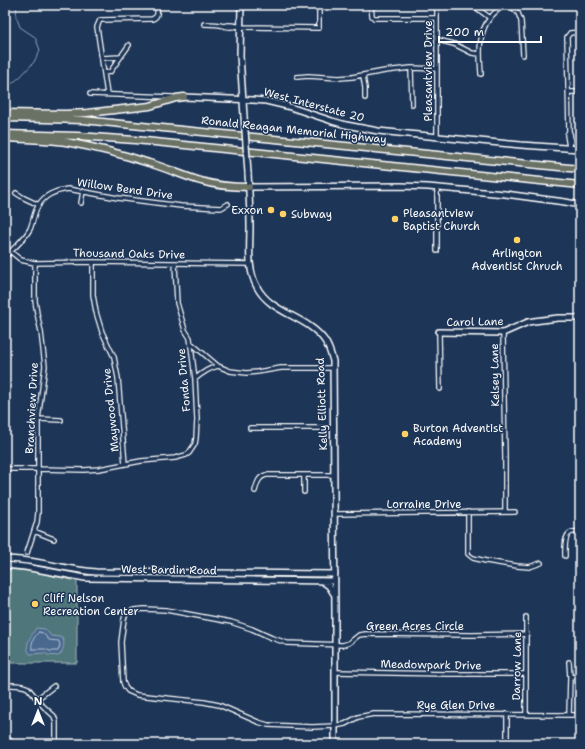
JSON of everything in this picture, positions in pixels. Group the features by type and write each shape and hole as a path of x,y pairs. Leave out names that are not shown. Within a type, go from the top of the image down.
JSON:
{"highway":[{"path":"5,113 87,113 150,106 184,97"},
{"name":"Ronald Reagan Memorial Highway","path":"5,118 83,120 580,169"},
{"path":"5,134 78,136 135,140 580,185"},
{"path":"5,138 39,140 100,149 149,163 205,182 237,187 249,187"}],"street":[{"path":"107,94 97,27 100,20 152,19 157,16 157,5"},
{"name":"Kelly Elliott Road","path":"241,5 239,26 240,56 249,187 250,264 253,280 262,295 273,304 311,327 326,341 333,361 335,744"},
{"path":"204,24 224,26 226,24 233,24 239,26 319,28 319,5"},
{"path":"371,5 374,18 437,18"},
{"name":"Pleasantview Drive","path":"437,5 437,137"},
{"path":"473,5 490,18"},
{"path":"481,74 480,54 482,34 490,18 504,5"},
{"path":"510,5 518,13 522,21 523,55"},
{"path":"569,149 569,139 567,135 569,130 567,37 570,33 580,32"},
{"path":"438,40 454,44 472,53 480,54"},
{"path":"104,73 110,72 129,44"},
{"path":"102,58 120,57"},
{"path":"297,77 308,76 340,78 363,76 385,71 411,68 437,69"},
{"path":"411,68 412,104"},
{"path":"363,76 366,98"},
{"path":"568,92 580,92"},
{"name":"West Interstate 20","path":"90,94 253,100 278,103 332,121 360,128 437,137 580,149"},
{"path":"249,187 401,186 519,196 580,205"},
{"path":"437,188 437,252"},
{"name":"Willow Bend Drive","path":"5,257 24,237 30,228 40,202 52,192 68,189 118,198 181,206 221,208 228,204"},
{"path":"81,203 83,191"},
{"path":"16,193 39,205"},
{"name":"Thousand Oaks Drive","path":"11,252 21,260 35,263 93,262 250,264"},
{"name":"Maywood Drive","path":"93,262 93,295 96,312 102,332 114,357 118,378 125,464"},
{"name":"Branchview Drive","path":"27,553 37,522 38,513 38,419 44,373 43,345 35,301 35,263"},
{"name":"Fonda Drive","path":"125,464 174,458 186,455 190,453 195,444 197,420 195,379 190,338 185,330 176,303 175,264"},
{"name":"Carol Lane","path":"439,333 503,333 528,322 558,318 580,318"},
{"path":"439,333 440,389"},
{"name":"Kelsey Lane","path":"503,333 506,458 505,512"},
{"path":"190,342 218,366 230,371 247,373 281,368 333,368"},
{"path":"195,379 204,372 218,366"},
{"path":"44,373 49,373"},
{"path":"38,419 61,420"},
{"path":"250,428 333,428"},
{"path":"5,469 99,470 125,464"},
{"path":"255,491 259,480 263,476 334,475"},
{"path":"304,476 304,492"},
{"path":"468,512 468,554 473,558 529,567 541,563"},
{"name":"Lorraine Drive","path":"334,514 515,512"},
{"path":"34,531 54,539"},
{"path":"565,556 567,535 570,532 580,532"},
{"name":"West Bardin Road","path":"5,559 25,560 72,570 96,572 335,574"},
{"path":"325,574 331,569 334,561"},
{"name":"West Bardin Road","path":"5,565 25,567 71,576 103,579 335,581"},
{"path":"71,576 72,570"},
{"path":"321,581 332,589 335,596"},
{"name":"Green Acres Circle","path":"335,726 268,726 219,705 133,694 125,687 123,682 121,642 122,624 126,613 144,608 166,610 231,622 287,643 343,645 349,643 359,635 366,634 526,634"},
{"name":"Darrow Lane","path":"526,617 526,714"},
{"path":"569,662 569,715"},
{"name":"Meadowpark Drive","path":"335,672 526,674"},
{"path":"570,676 580,676"},
{"path":"5,685 26,686 43,706 54,716 56,722 56,744"},
{"path":"37,699 54,686"},
{"name":"Rye Glen Drive","path":"335,726 345,724 358,717 374,714 580,715"},
{"name":"Darrow Lane","path":"507,714 507,744"},
{"path":"5,739 10,740"}],"green space":[{"path":"5,569 29,571 77,581 77,663 5,663"}],"water":[{"path":"36,628 45,629 51,636 60,637 63,639 64,643 60,655 48,655 45,653 30,654 27,647 30,637"}],"waterway":[{"path":"5,89 20,77 34,62 40,50 35,37 20,27 16,16 17,5"}],"place":[{"name":"Exxon","path":"271,210"},
{"name":"Subway","path":"283,214"},
{"name":"Pleasantview Baptist Church","path":"395,219"},
{"name":"Arlington Adventist Chruch","path":"517,240"},
{"name":"Burton Adventist Academy","path":"405,434"},
{"name":"Cliff Nelson Recreation Center","path":"35,604"}]}
